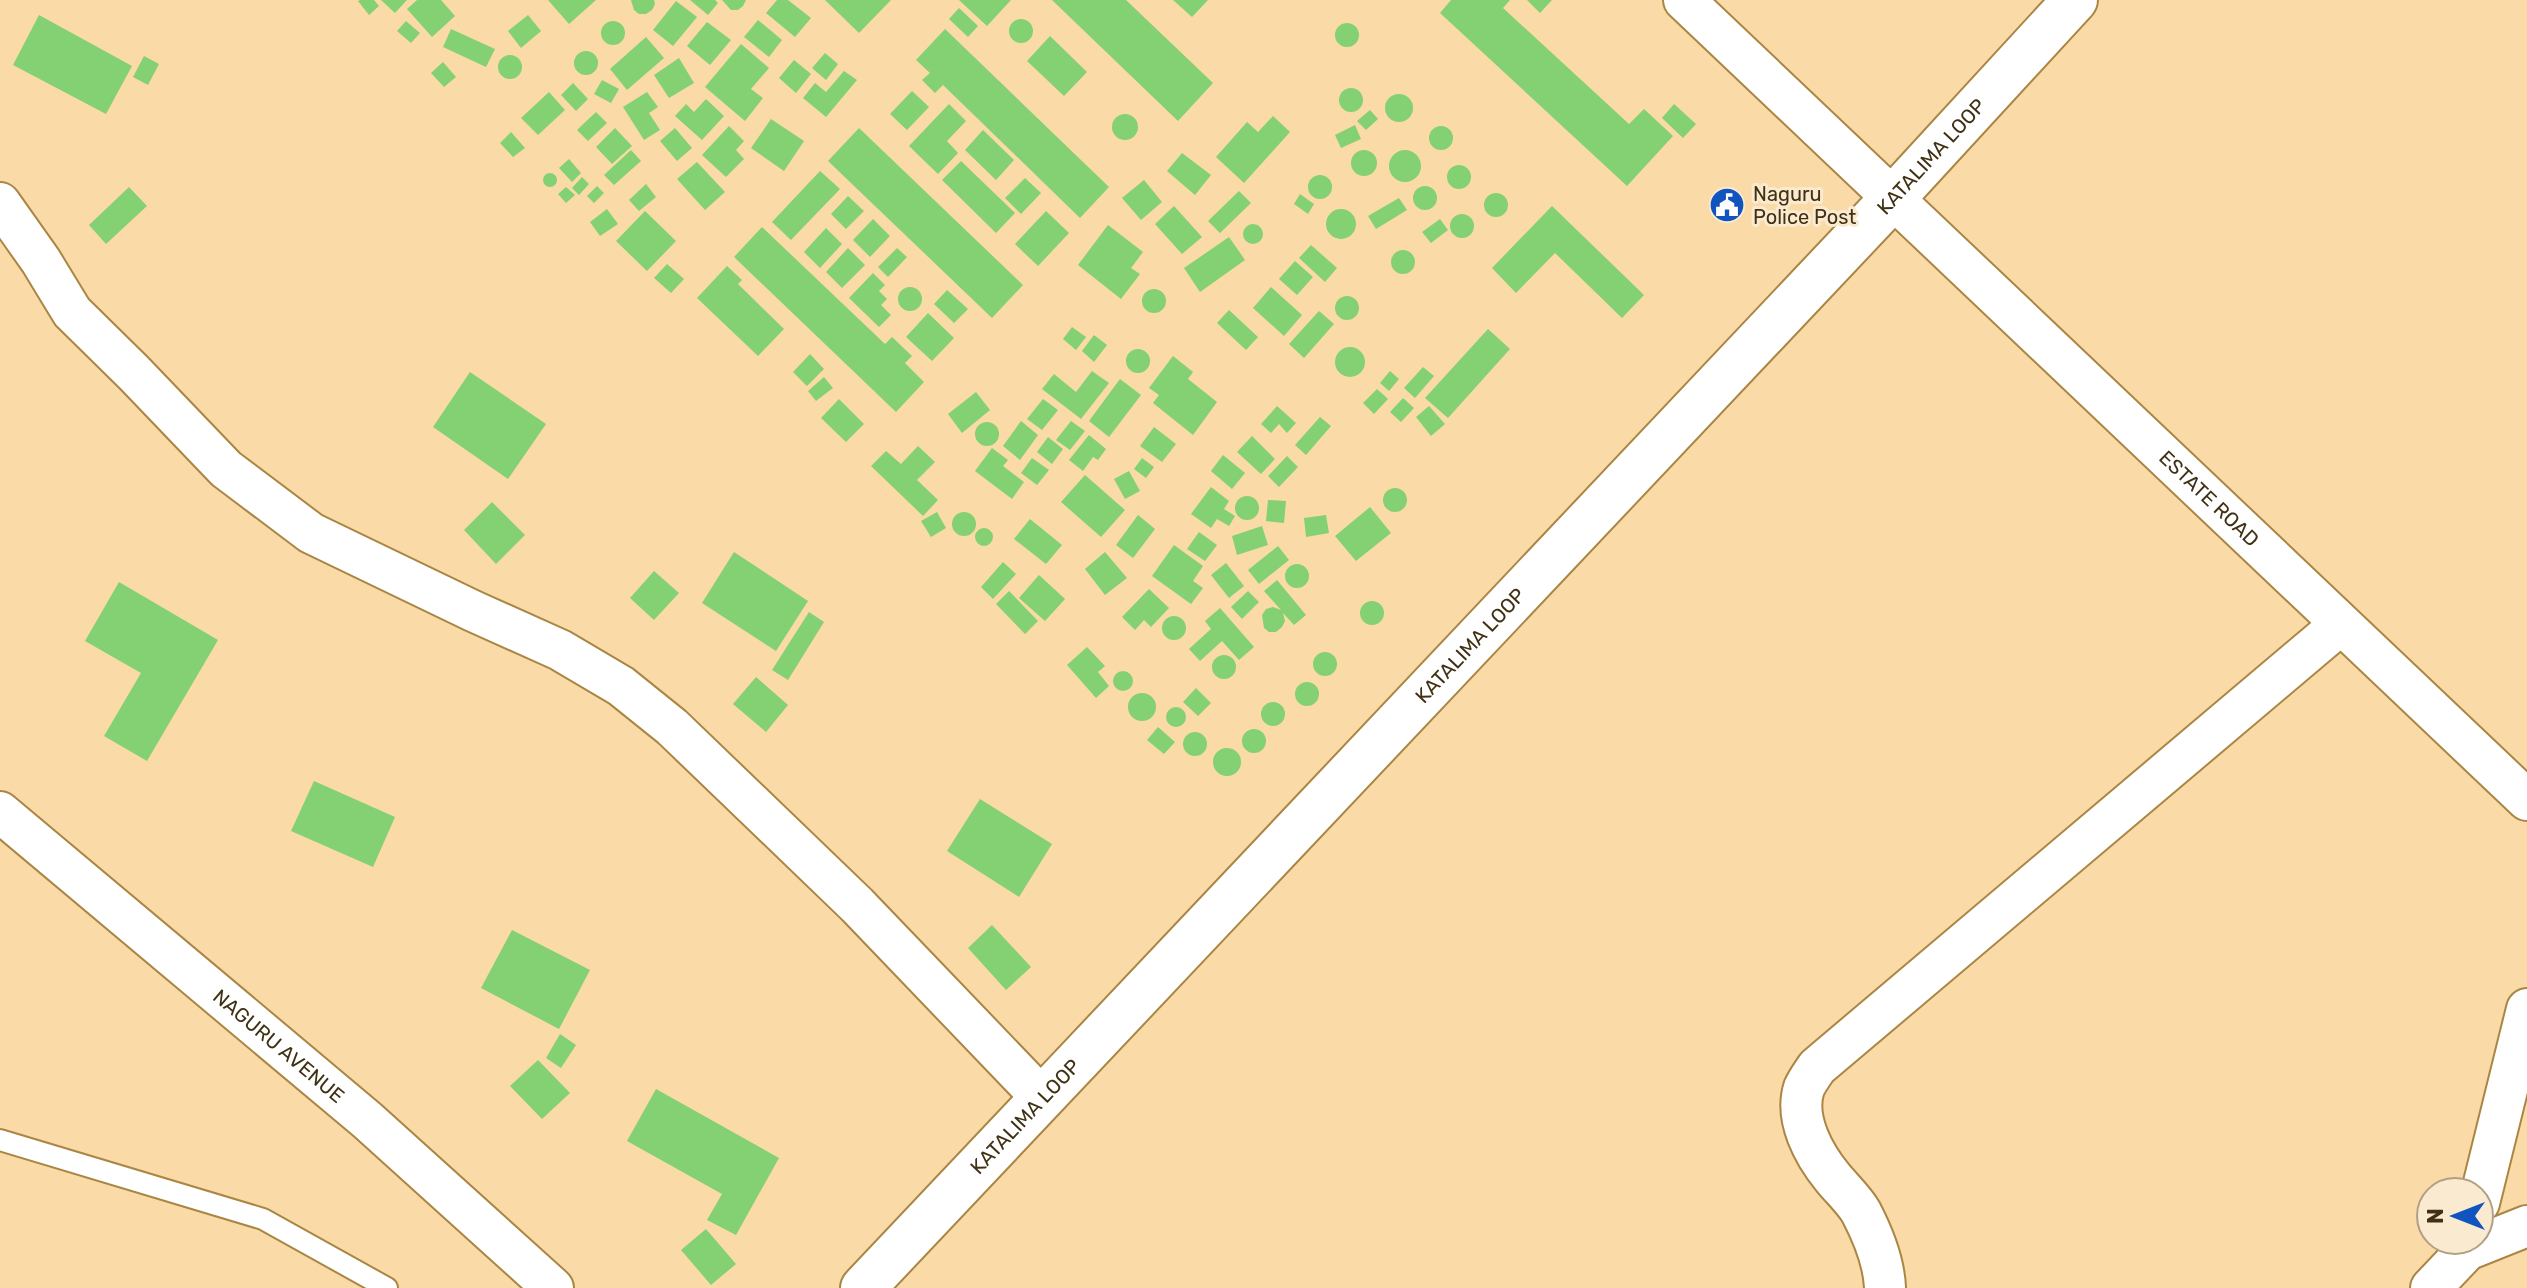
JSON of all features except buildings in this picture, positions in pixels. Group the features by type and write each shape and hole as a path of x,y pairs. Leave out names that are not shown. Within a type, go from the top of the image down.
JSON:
{"street":[{"name":"ESTATE ROAD","path":"1684,0 2527,800"},
{"name":"KATALIMA LOOP","path":"863,1288 1893,198 2075,0"},
{"path":"0,203 72,312 226,469 311,533 560,650 621,686 672,727 857,905 1043,1099"},
{"path":"1885,1288 1884,1268 1860,1210 1825,1169 1804,1126 1801,1106 1805,1086 1817,1067 2341,624"},
{"name":"NAGURU AVENUE","path":"0,812 367,1120 553,1288"},
{"path":"2486,1176 2527,1009"},
{"path":"2495,1236 2527,1226"},
{"path":"2431,1288 2459,1256"}],"lane":[{"path":"0,1140 263,1219 387,1288"}],"place":[{"name":"Naguru Police Post","path":"1727,205"}]}
